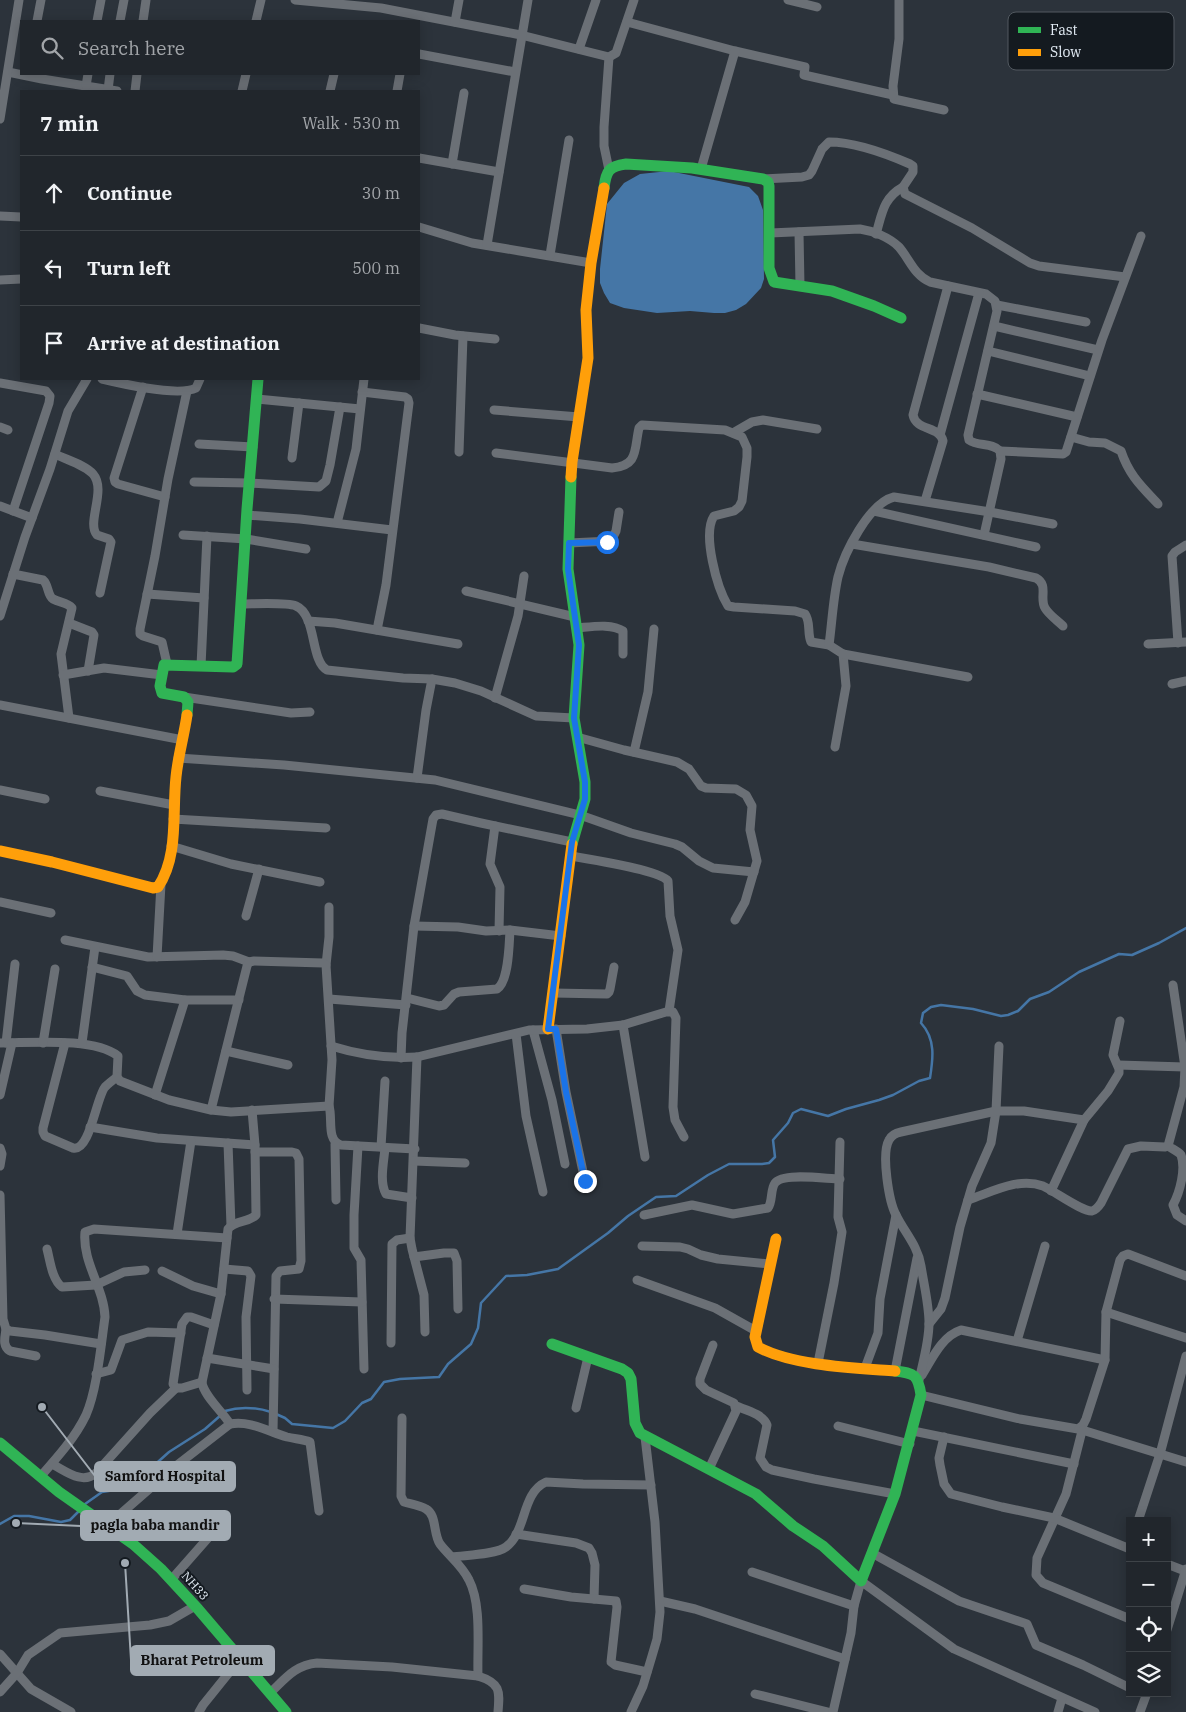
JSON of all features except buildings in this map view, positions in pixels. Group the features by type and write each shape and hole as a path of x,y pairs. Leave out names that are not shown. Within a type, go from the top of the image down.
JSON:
{"street":[{"path":"0,119 19,0"},
{"path":"37,20 41,0"},
{"path":"97,20 101,0"},
{"path":"120,20 124,0"},
{"path":"143,20 146,0"},
{"path":"256,20 261,0"},
{"path":"295,0 355,3 407,17 455,22 609,56 616,52 634,0"},
{"path":"455,22 459,0"},
{"path":"486,245 528,0"},
{"path":"579,49 596,0"},
{"path":"788,0 817,7"},
{"path":"899,0 899,40 894,99 944,110"},
{"path":"627,22 735,51 805,67 804,75 893,95"},
{"path":"701,169 735,51"},
{"path":"420,54 515,72"},
{"path":"585,1181 552,1029 553,993 572,842 585,799 585,782 574,718 579,645 568,569 572,462 588,358 586,310 601,199 609,170 604,146 604,127 609,56"},
{"path":"8,72 20,74"},
{"path":"27,75 107,90"},
{"path":"86,86 88,75"},
{"path":"110,75 112,90"},
{"path":"135,90 137,75"},
{"path":"242,90 246,75"},
{"path":"330,90 334,75"},
{"path":"397,90 400,75"},
{"path":"452,164 464,93"},
{"path":"550,255 569,140"},
{"path":"609,170 616,165 626,164 701,169 763,178 802,177 809,175 824,145 829,142 838,142 884,154 913,166 913,172 903,188 894,192 885,203 876,234"},
{"path":"420,158 498,172"},
{"path":"763,178 768,182 769,186 769,268 774,282 832,291 901,318"},
{"path":"903,188 905,194 910,197 972,228 1030,263 1039,266 1126,277"},
{"path":"0,216 20,217"},
{"path":"420,227 472,243 591,263"},
{"path":"770,233 860,229 893,242 900,248 918,275 924,280 991,297 997,305 998,312 968,428 969,440 973,443 993,446 1000,451 1063,454 1066,452 1098,350 1141,236"},
{"path":"799,232 800,286"},
{"path":"0,280 20,276"},
{"path":"925,501 944,441 940,435 917,424 913,415 948,286"},
{"path":"940,435 979,293"},
{"path":"997,305 1086,322"},
{"path":"994,326 1098,350"},
{"path":"420,328 463,336 495,338"},
{"path":"458,452 463,336"},
{"path":"988,351 1090,376"},
{"path":"0,616 68,411 86,380"},
{"path":"107,380 143,387 187,391 196,388 200,380"},
{"path":"167,664 233,667 237,664 258,380"},
{"path":"337,523 356,449 364,380"},
{"path":"0,382 46,391 50,396 44,420 13,511"},
{"path":"143,387 114,478 118,484 165,497"},
{"path":"167,664 162,642 140,634 187,391"},
{"path":"362,392 405,397 409,403 386,585 377,630"},
{"path":"977,394 1077,417"},
{"path":"257,399 360,409"},
{"path":"292,458 298,403"},
{"path":"194,482 250,483 315,488 324,484 330,465 340,407"},
{"path":"494,410 579,417"},
{"path":"733,432 752,422 763,420 817,430"},
{"path":"496,453 612,468 628,465 632,460 639,428 642,425 725,430 742,436 747,448 743,495 739,507 734,511 714,516 711,521 710,532 713,562 728,606 795,611 805,614 808,618 808,636 811,642 824,645 843,654 968,677"},
{"path":"1071,438 1105,443 1121,451 1126,466 1133,477 1158,504"},
{"path":"200,444 253,447"},
{"path":"984,536 1001,459 1000,451"},
{"path":"55,454 89,470 96,479 98,493 94,529 98,535 109,539 111,542 100,592"},
{"path":"824,645 839,575 852,544 874,511 890,498 925,501 1053,524"},
{"path":"0,506 32,518"},
{"path":"874,511 1036,547"},
{"path":"569,543 611,541 616,532 619,512"},
{"path":"247,515 392,530"},
{"path":"184,535 246,539 306,549"},
{"path":"201,666 207,536"},
{"path":"852,544 989,567 1036,578 1043,585 1043,605 1046,611 1063,626"},
{"path":"1148,644 1182,642 1172,556 1186,545"},
{"path":"13,574 40,579 46,582 49,594 53,598 71,606 72,613 61,654 69,718"},
{"path":"495,698 520,603 524,576"},
{"path":"466,590 520,603 576,622 620,628 623,631 623,654"},
{"path":"147,594 204,598"},
{"path":"241,604 295,606 308,621 322,667 327,670 432,679 455,683 536,716 574,718"},
{"path":"308,621 334,623 458,644"},
{"path":"69,623 92,632 94,635 88,670"},
{"path":"634,752 648,692 654,629"},
{"path":"836,747 846,686 843,654"},
{"path":"167,664 163,668 160,686 162,693 291,713 310,712"},
{"path":"64,675 104,668 162,675"},
{"path":"418,778 426,710 432,679"},
{"path":"1172,684 1186,681"},
{"path":"157,957 161,884 169,866 178,758 183,740 188,706 187,699 184,697"},
{"path":"0,705 183,740"},
{"path":"577,737 683,765 689,769 701,786 736,790 746,795 753,810 750,830 757,861 745,902 735,920"},
{"path":"178,758 284,765 435,780 580,814 632,833 675,844 682,847 699,861 713,868 754,872"},
{"path":"0,790 45,799"},
{"path":"100,791 174,805"},
{"path":"401,1058 414,926 433,819 436,815 442,814 572,842"},
{"path":"174,820 326,828"},
{"path":"495,826 490,864 500,887 500,931"},
{"path":"171,846 231,864 320,882"},
{"path":"0,851 52,862 153,888 161,884"},
{"path":"570,856 634,869 661,876 668,881 670,916 678,950 669,1011"},
{"path":"246,916 259,869"},
{"path":"0,902 52,913"},
{"path":"329,907 329,937 326,965 332,1060 329,1106 332,1139 335,1144 336,1200"},
{"path":"414,926 510,930 561,936"},
{"path":"329,999 406,1001 439,1006 444,1005 454,994 459,992 497,989 501,986 505,977 510,930"},
{"path":"65,940 148,957 232,956 249,962 326,965"},
{"path":"82,1043 95,947"},
{"path":"211,1110 249,962"},
{"path":"0,1095 15,964"},
{"path":"92,967 127,976 138,991 145,995 185,1000 239,1000"},
{"path":"553,993 607,994 610,989 614,967"},
{"path":"43,1043 55,969"},
{"path":"1168,1146 1185,1087 1185,1067 1172,985"},
{"path":"155,1095 185,1000"},
{"path":"331,1046 373,1056 401,1058 533,1030 587,1029 623,1025 669,1011"},
{"path":"669,1011 676,1018 673,1115 684,1137"},
{"path":"1051,1190 1084,1120 1116,1080 1119,1072 1113,1055 1120,1021"},
{"path":"623,1025 645,1158"},
{"path":"533,1030 552,1100 565,1164"},
{"path":"516,1034 526,1116 543,1192"},
{"path":"6,1043 82,1043 110,1050 118,1056 117,1077 120,1082 155,1095 211,1110 231,1112 329,1106"},
{"path":"65,1043 43,1132 49,1138 77,1149 84,1144 104,1088 117,1077"},
{"path":"929,1324 941,1309 945,1298 960,1227 972,1186 991,1143 996,1111 999,1046"},
{"path":"226,1051 288,1065"},
{"path":"417,1056 415,1149 410,1238 424,1295 425,1332"},
{"path":"1118,1065 1185,1067"},
{"path":"385,1081 384,1192 386,1194 412,1198"},
{"path":"231,1226 251,1219 256,1215 255,1149 252,1110"},
{"path":"833,1712 851,1633 854,1606 861,1581 895,1494 910,1444 920,1395 919,1380 929,1324 918,1252 896,1215 889,1191 886,1168 888,1141 901,1132 996,1111 1024,1111 1084,1120"},
{"path":"90,1127 157,1138 228,1143 255,1149 296,1153 298,1160 301,1264 296,1270 277,1272 274,1299 273,1432"},
{"path":"177,1234 191,1141"},
{"path":"818,1363 842,1232 838,1217 840,1142"},
{"path":"228,1143 231,1226 228,1229 222,1294 202,1382 203,1388 229,1421"},
{"path":"335,1144 415,1149"},
{"path":"358,1146 354,1248 361,1260 364,1369"},
{"path":"968,1200 1021,1183 1032,1183 1051,1190 1088,1210 1096,1209 1101,1203 1128,1149 1133,1146 1168,1146 1182,1156 1185,1162 1184,1181 1173,1205 1177,1215 1186,1221"},
{"path":"0,1148 2,1154 0,1166"},
{"path":"414,1161 465,1163"},
{"path":"644,1215 692,1205 733,1214 761,1210 768,1208 771,1203 774,1184 779,1179 788,1177 840,1179"},
{"path":"0,1195 3,1319 6,1329 5,1345 6,1349 36,1356"},
{"path":"865,1368 878,1333 880,1299 896,1215"},
{"path":"40,1477 52,1464 86,1415 96,1374 106,1317 105,1306 89,1264 85,1232 94,1229 227,1238"},
{"path":"391,1343 392,1244 397,1240 410,1238"},
{"path":"776,1239 756,1331 755,1342 762,1350 772,1355 818,1363 914,1375 919,1380"},
{"path":"642,1246 680,1247 718,1259 770,1264"},
{"path":"1017,1341 1046,1246"},
{"path":"47,1249 58,1284 66,1287 96,1285 124,1272 145,1270"},
{"path":"895,1372 918,1252"},
{"path":"414,1257 454,1253 458,1262 458,1309"},
{"path":"1126,1617 1039,1580 1036,1575 1037,1558 1054,1518 1062,1506 1074,1464 1080,1430 1086,1419 1105,1360 1106,1312 1120,1260 1128,1254 1186,1276"},
{"path":"224,1269 244,1270 250,1273 246,1317 247,1390"},
{"path":"162,1271 193,1286 222,1294"},
{"path":"638,1280 715,1308 756,1331"},
{"path":"274,1299 362,1302"},
{"path":"1106,1312 1186,1338"},
{"path":"176,1388 173,1384 173,1378 182,1324 187,1317 214,1325"},
{"path":"6,1329 101,1344"},
{"path":"919,1380 945,1339 952,1333 961,1330 1105,1360"},
{"path":"96,1374 111,1370 122,1340 148,1332 181,1332"},
{"path":"552,1344 622,1369 628,1373 631,1379 635,1423 640,1433 765,1500 793,1526 823,1546 861,1581 954,1649 1092,1711"},
{"path":"713,1344 700,1378 700,1384 706,1390 730,1400 736,1406 756,1414 766,1421 767,1425 760,1458 766,1467 814,1480 895,1494"},
{"path":"1139,1517 1160,1454 1186,1356"},
{"path":"576,1408 588,1357"},
{"path":"207,1358 274,1369"},
{"path":"52,1464 80,1478 89,1478 96,1473 150,1413 176,1388 202,1382"},
{"path":"920,1395 1020,1420 1080,1430 1186,1462"},
{"path":"709,1469 735,1415 736,1406"},
{"path":"402,1418 400,1492 402,1498 408,1503 426,1508 432,1513 437,1539 464,1572 473,1591 476,1606 478,1676"},
{"path":"108,1525 229,1421 245,1423 310,1442 319,1511"},
{"path":"838,1426 910,1444"},
{"path":"913,1431 1074,1464"},
{"path":"631,1712 638,1699 647,1672 657,1639 659,1625 660,1601 655,1522 645,1437"},
{"path":"944,1437 939,1458 944,1484 951,1494 1054,1518 1126,1547"},
{"name":"NH33","path":"0,1443 66,1497 108,1525 142,1551 196,1606 286,1712"},
{"path":"452,1557 498,1552 506,1548 516,1534 532,1494 540,1484 546,1482 651,1484"},
{"path":"171,1580 222,1522"},
{"path":"516,1534 576,1543 589,1548 595,1565 594,1599"},
{"path":"872,1553 960,1601 1027,1624 1036,1645 1083,1664 1126,1686"},
{"path":"1171,1565 1186,1570 1171,1617"},
{"path":"752,1572 854,1606"},
{"path":"524,1589 617,1602 611,1662 615,1665 647,1672"},
{"path":"660,1601 695,1609 845,1659"},
{"path":"0,1692 17,1673 28,1655 60,1633 150,1625 168,1621 196,1606"},
{"path":"0,1654 31,1689 71,1712"},
{"path":"199,1712 240,1659"},
{"path":"270,1693 298,1667 317,1663 392,1666 487,1678 496,1684 499,1696 498,1712"},
{"path":"755,1694 828,1712"},
{"path":"1140,1712 1143,1697"},
{"path":"1058,1712 1062,1698"}],"water":[{"path":"669,171 749,187 758,196 763,210 764,279 761,288 746,304 736,310 725,313 690,311 657,313 624,308 610,303 604,293 600,283 600,269 607,204 624,183 640,174"}],"waterway":[{"path":"276,1414 292,1424 333,1428 345,1421 362,1403 371,1399 384,1382 400,1379 439,1377 448,1364 471,1344 478,1328 481,1303 506,1276 527,1275 558,1269 656,1197 676,1196 729,1164 769,1163 775,1157 773,1140 788,1123 793,1113 801,1109 828,1116 893,1095 919,1081 930,1078 931,1042 926,1029 921,1023 923,1013 931,1007 941,1005 973,1009 1001,1016 1008,1015 1018,1011 1030,999 1049,992 1079,972 1119,954 1132,955 1186,928"},
{"path":"225,1411 248,1408 271,1412"},
{"path":"85,1504 102,1492 134,1487 169,1452 205,1429 221,1415"},
{"path":"0,1524 14,1516 29,1516 61,1522 70,1520 80,1510"}],"traffic: fast":[{"path":"604,188 609,170 626,164 692,168 763,179 768,182 769,186 769,268 774,282 832,291 901,318"},
{"path":"187,715 188,702 184,697 162,693 160,686 164,665 233,667 237,664 258,380"},
{"path":"571,477 568,569 579,645 574,718 585,782 585,799 572,844"},
{"path":"552,1344 622,1369 628,1373 631,1379 635,1423 640,1433 756,1494 793,1526 823,1546 861,1581 895,1494 921,1395 917,1379 914,1376 895,1371"},
{"path":"0,1443 59,1492 133,1544 161,1569 198,1609 286,1712"}],"traffic: slow":[{"path":"571,477 588,358 586,310 591,263 604,188"},
{"path":"0,851 52,862 153,888 158,887 165,875 172,848 176,777 187,715"},
{"path":"548,1029 572,844"},
{"path":"776,1239 755,1337 758,1347 772,1353 806,1362 895,1371"}],"place":[{"name":"Samford Hospital","path":"42,1407"},
{"name":"pagla baba mandir","path":"16,1523"},
{"name":"Bharat Petroleum","path":"125,1563"}],"route":[{"path":"585,1181 566,1092 556,1029 548,1029 572,842 585,799 585,782 574,718 579,645 570,590 568,569 569,543 607,542"}]}
